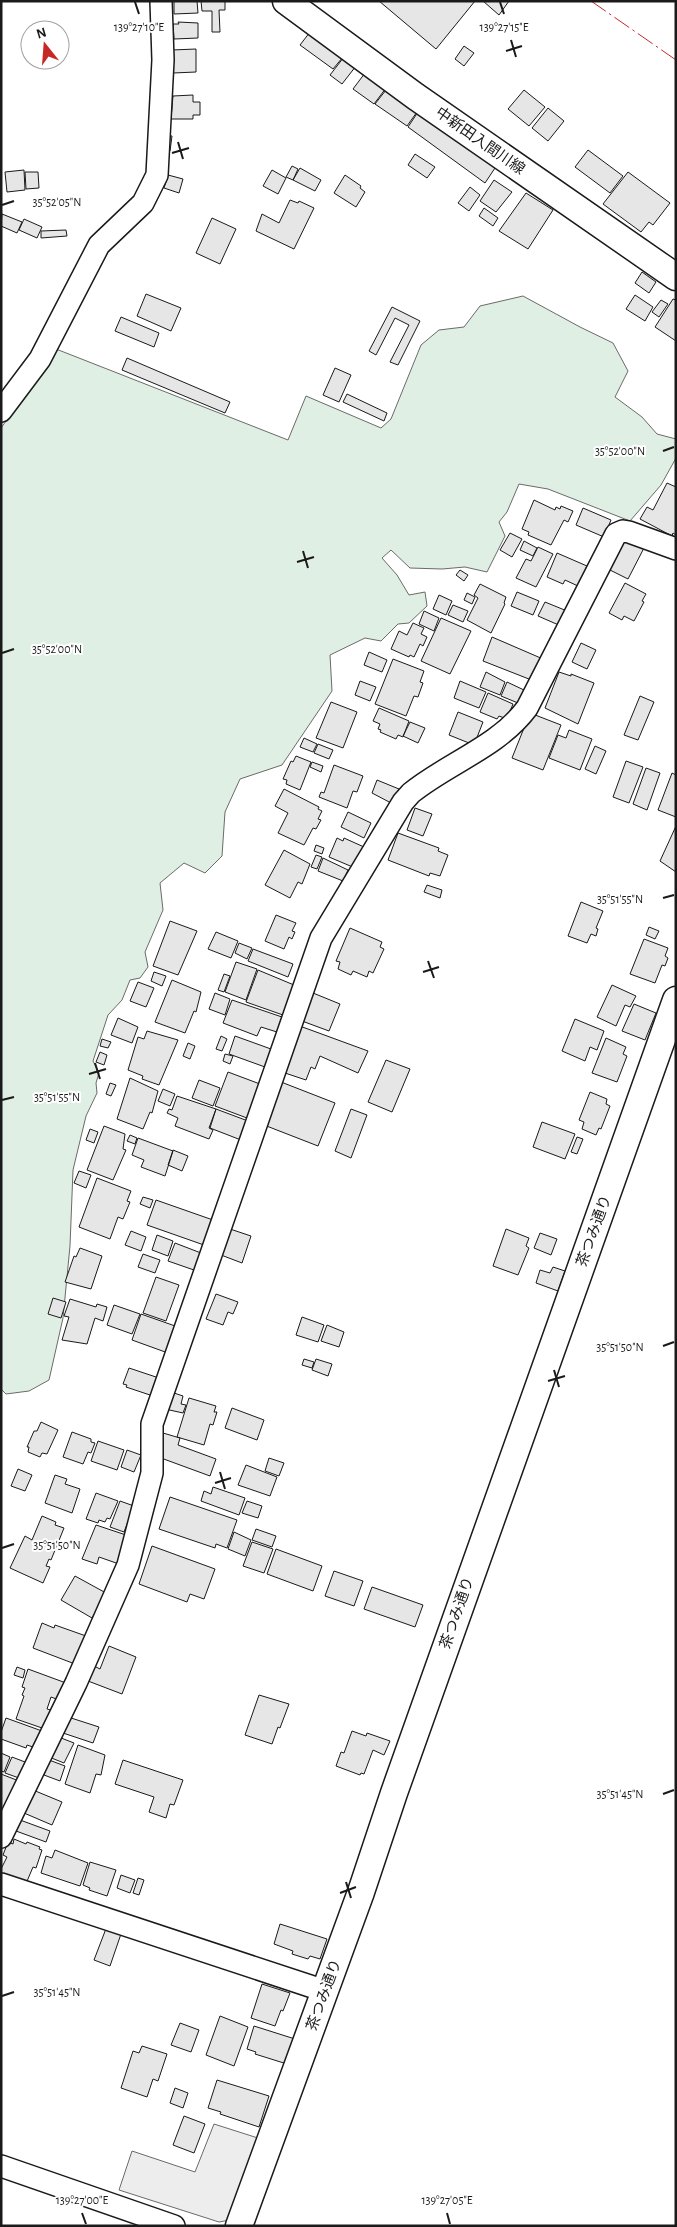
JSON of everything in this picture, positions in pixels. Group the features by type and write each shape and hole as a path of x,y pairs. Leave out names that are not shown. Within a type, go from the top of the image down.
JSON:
{"main road":[{"name":"中新田入間川線","path":"286,1 415,96 676,277"},
{"name":"茶つみ通り","path":"239,2226 325,1991 676,1000"}],"street":[{"path":"1,411 40,359 99,246 143,203 157,175 164,60 161,1"},
{"path":"1,1837 76,1683 128,1564 152,1473 152,1424 321,938 403,802 411,793 480,749 510,727 528,708 616,534 623,531 629,532 676,549"},
{"path":"1,1884 325,1991"},
{"path":"1,2166 174,2226"}],"green space":[{"path":"523,296 613,343 628,371 615,397 642,417 657,434 676,439 676,458 661,485 630,521 548,489 519,484 507,512 499,522 505,536 487,572 465,567 442,569 410,568 391,550 382,558 397,575 409,595 425,592 427,606 409,623 398,624 381,641 365,638 330,655 332,691 282,765 240,779 225,812 222,856 205,873 184,863 160,883 163,910 145,952 148,967 140,978 130,980 122,1000 108,1015 93,1061 99,1073 96,1083 97,1093 86,1116 73,1170 70,1246 63,1318 49,1380 29,1391 6,1394 1,1389 1,428 56,349 288,440 306,396 381,428 391,419 421,345 439,330 464,327 480,306"}],"shaded area":[{"path":"214,2124 261,2139 230,2220 219,2222 119,2190 132,2151 195,2172"}],"building":[{"path":"174,1 197,1 198,13 174,14"},
{"path":"201,1 225,1 225,10 219,10 220,32 212,32 212,11 202,11"},
{"path":"379,1 475,1 436,49"},
{"path":"483,1 509,1 499,15"},
{"path":"178,22 198,23 198,38 174,39 173,24 179,24"},
{"path":"310,32 343,57 333,69 300,45"},
{"path":"464,46 474,53 464,66 455,59"},
{"path":"196,49 196,72 173,73 172,50"},
{"path":"344,57 356,66 342,84 330,75"},
{"path":"365,73 386,88 374,104 353,89"},
{"path":"386,90 417,112 407,126 375,104"},
{"path":"524,90 545,107 529,126 508,109"},
{"path":"193,95 193,102 200,102 200,115 193,115 193,119 171,119 173,96"},
{"path":"548,108 564,121 548,141 532,128"},
{"path":"418,112 495,168 485,183 408,127"},
{"path":"165,135 172,136 170,151 164,150"},
{"path":"588,150 623,176 610,193 575,167"},
{"path":"415,154 435,167 427,178 408,165"},
{"path":"292,166 298,169 293,180 286,177"},
{"path":"300,168 321,180 315,191 293,180"},
{"path":"24,170 25,190 7,192 5,172"},
{"path":"272,170 286,178 278,194 263,186"},
{"path":"25,172 38,172 39,188 26,189"},
{"path":"628,172 670,203 653,225 649,222 641,232 603,204"},
{"path":"168,175 183,179 179,193 164,188"},
{"path":"345,175 361,186 360,188 365,192 356,207 334,193"},
{"path":"494,180 512,192 496,212 480,201"},
{"path":"470,187 480,195 469,211 458,203"},
{"path":"526,193 553,210 528,249 499,231"},
{"path":"290,200 298,203 299,201 314,208 294,249 256,231 262,214 279,223"},
{"path":"484,208 498,218 493,226 479,216"},
{"path":"2,214 22,222 17,233 1,226"},
{"path":"212,218 236,229 220,264 196,253"},
{"path":"24,219 42,227 37,238 19,230"},
{"path":"66,230 67,236 41,238 41,231"},
{"path":"642,272 656,282 649,293 635,283"},
{"path":"146,294 181,308 171,331 137,316"},
{"path":"635,295 653,307 645,321 626,309"},
{"path":"673,299 676,300 676,341 655,327"},
{"path":"661,300 668,304 659,317 652,312"},
{"path":"392,307 420,321 398,365 390,362 409,325 395,318 376,355 369,351"},
{"path":"121,317 159,333 154,347 115,331"},
{"path":"127,358 230,402 225,413 122,370"},
{"path":"335,368 351,375 339,402 323,395"},
{"path":"347,394 387,413 384,421 343,402"},
{"path":"667,483 676,487 676,535 673,533 672,536 640,519 647,507 653,510"},
{"path":"534,500 555,510 556,507 560,509 561,506 573,511 568,522 564,520 551,545 528,535 529,532 522,529"},
{"path":"583,508 611,520 604,537 576,525"},
{"path":"510,533 522,539 512,557 500,550"},
{"path":"621,540 645,546 628,579 606,568"},
{"path":"524,541 537,548 533,556 520,550"},
{"path":"538,547 553,554 536,587 516,578 526,559 531,561"},
{"path":"557,553 587,566 578,586 565,580 563,584 547,577"},
{"path":"460,570 468,575 464,581 456,575"},
{"path":"625,583 646,594 634,621 624,616 622,620 609,613"},
{"path":"480,584 506,597 505,604 491,633 467,620 478,598 474,595"},
{"path":"517,592 539,601 533,615 511,606"},
{"path":"467,593 475,597 472,604 464,600"},
{"path":"439,595 452,601 446,615 433,609"},
{"path":"545,602 567,611 561,626 538,616"},
{"path":"453,605 468,611 463,622 448,615"},
{"path":"424,611 439,618 434,631 419,624"},
{"path":"441,618 471,631 450,674 421,661"},
{"path":"413,623 424,628 421,634 427,637 423,646 420,644 414,657 410,655 409,657 391,649 399,631 407,635"},
{"path":"492,637 543,659 534,681 483,661"},
{"path":"581,643 596,650 587,669 572,662"},
{"path":"369,652 387,660 382,672 364,665"},
{"path":"393,659 424,671 420,682 423,683 418,697 414,696 406,716 375,704"},
{"path":"486,672 505,682 500,695 480,687"},
{"path":"559,672 571,676 571,674 594,683 578,724 545,708"},
{"path":"360,681 376,687 370,701 355,695"},
{"path":"460,681 486,692 479,708 454,698"},
{"path":"507,682 524,690 518,703 501,696"},
{"path":"488,693 513,704 507,719 499,716 497,719 480,712"},
{"path":"640,696 654,702 638,740 624,735"},
{"path":"331,702 357,712 343,748 316,738"},
{"path":"379,708 409,721 403,737 398,735 396,739 380,732 381,730 378,729 380,724 373,721"},
{"path":"458,712 483,722 474,745 449,735"},
{"path":"530,713 561,725 543,770 512,758"},
{"path":"410,722 425,728 418,743 403,736"},
{"path":"569,730 592,739 580,770 549,758 558,735 566,738"},
{"path":"304,738 317,744 313,752 300,747"},
{"path":"318,744 333,750 329,759 314,753"},
{"path":"595,746 606,751 596,774 585,769"},
{"path":"296,756 311,762 300,790 286,784 287,780 283,779 291,761 293,762"},
{"path":"626,761 643,767 629,803 613,797"},
{"path":"312,762 323,766 321,772 310,767"},
{"path":"334,765 363,776 357,792 353,791 347,808 319,797 321,792 324,793"},
{"path":"646,768 660,773 647,810 633,804"},
{"path":"672,773 676,775 676,817 658,810"},
{"path":"377,780 399,789 393,804 372,793"},
{"path":"284,789 319,807 318,809 322,811 318,819 321,820 316,829 313,828 304,845 278,833 288,813 275,806"},
{"path":"415,808 432,814 423,836 407,830"},
{"path":"348,812 371,823 364,838 341,827"},
{"path":"676,826 676,872 660,861"},
{"path":"398,833 439,848 438,851 448,855 440,876 430,873 429,876 388,860"},
{"path":"337,838 343,841 344,838 364,847 355,868 329,857"},
{"path":"316,845 324,848 322,854 314,851"},
{"path":"284,850 310,864 302,884 298,882 290,898 265,885"},
{"path":"316,855 322,857 317,869 311,867"},
{"path":"323,858 348,870 343,881 318,871"},
{"path":"427,885 442,890 440,898 424,892"},
{"path":"581,902 603,911 596,928 598,929 596,936 591,934 587,943 568,936"},
{"path":"276,915 296,923 292,931 295,932 292,939 289,937 284,949 265,941"},
{"path":"170,921 197,931 178,975 153,966"},
{"path":"649,927 659,931 655,939 646,935"},
{"path":"350,928 382,942 380,947 384,949 373,973 369,971 367,977 353,971 351,975 338,969 340,962 336,961"},
{"path":"216,932 238,941 231,958 208,949"},
{"path":"644,939 668,948 665,956 668,958 665,966 662,965 655,983 630,974"},
{"path":"239,943 252,948 247,959 235,953"},
{"path":"253,949 293,964 288,977 248,961"},
{"path":"236,962 257,969 246,1000 225,992"},
{"path":"258,970 294,985 283,1015 246,1002"},
{"path":"154,972 166,976 162,986 151,981"},
{"path":"224,974 230,976 224,992 218,990"},
{"path":"172,980 201,992 196,1012 194,1011 185,1033 155,1022"},
{"path":"138,982 154,988 146,1007 130,1001"},
{"path":"612,985 636,996 630,1007 625,1005 616,1026 597,1017"},
{"path":"215,993 230,999 225,1015 209,1009"},
{"path":"313,993 340,1004 329,1031 302,1021"},
{"path":"232,1000 282,1017 277,1032 261,1027 257,1036 223,1023"},
{"path":"634,1004 656,1013 645,1040 622,1031"},
{"path":"118,1018 138,1027 132,1043 111,1035"},
{"path":"575,1019 604,1031 597,1050 590,1047 585,1061 562,1051"},
{"path":"297,1025 368,1051 358,1073 320,1056 315,1069 311,1067 306,1080 285,1073"},
{"path":"147,1031 178,1040 159,1085 142,1079 143,1076 128,1070 138,1037 144,1039"},
{"path":"221,1036 227,1039 222,1051 216,1049"},
{"path":"235,1036 271,1049 265,1067 229,1054"},
{"path":"606,1038 626,1047 623,1054 627,1056 617,1082 592,1073"},
{"path":"102,1039 111,1042 108,1048 100,1046"},
{"path":"188,1043 195,1046 190,1059 183,1056"},
{"path":"100,1052 107,1055 104,1065 96,1062"},
{"path":"225,1054 233,1056 230,1064 223,1061"},
{"path":"386,1060 410,1069 392,1112 368,1102"},
{"path":"228,1072 260,1084 247,1118 215,1106"},
{"path":"130,1078 158,1091 152,1113 150,1112 143,1129 117,1119"},
{"path":"199,1080 220,1088 213,1106 192,1098"},
{"path":"281,1082 335,1103 318,1146 264,1125"},
{"path":"110,1083 116,1085 111,1096 106,1094"},
{"path":"163,1089 175,1094 170,1106 158,1101"},
{"path":"590,1092 607,1099 606,1104 610,1106 601,1129 599,1128 596,1135 582,1129 584,1122 579,1120"},
{"path":"177,1096 216,1109 209,1128 213,1130 209,1139 175,1126 178,1118 167,1113 169,1109 172,1110"},
{"path":"216,1109 248,1121 241,1140 210,1128"},
{"path":"351,1109 367,1115 351,1158 335,1151"},
{"path":"542,1122 575,1134 565,1159 533,1147"},
{"path":"104,1126 125,1134 123,1149 126,1150 113,1180 87,1170"},
{"path":"90,1129 98,1132 94,1143 86,1140"},
{"path":"130,1135 137,1138 135,1144 127,1141"},
{"path":"577,1137 583,1139 577,1154 571,1152"},
{"path":"138,1138 173,1151 165,1176 141,1167 144,1160 132,1155"},
{"path":"173,1150 188,1156 182,1171 168,1165"},
{"path":"79,1171 91,1175 86,1188 74,1183"},
{"path":"97,1178 131,1191 127,1201 130,1202 123,1219 118,1217 110,1239 79,1227"},
{"path":"143,1197 153,1200 150,1208 140,1204"},
{"path":"156,1200 213,1220 204,1245 147,1225"},
{"path":"230,1229 251,1236 242,1263 221,1255"},
{"path":"506,1229 529,1238 526,1246 529,1248 518,1275 493,1266"},
{"path":"131,1231 146,1237 141,1251 125,1245"},
{"path":"540,1233 557,1239 551,1255 534,1248"},
{"path":"157,1235 173,1241 168,1256 152,1250"},
{"path":"175,1243 201,1253 194,1270 168,1261"},
{"path":"80,1248 102,1256 91,1289 65,1282 74,1256 76,1257"},
{"path":"143,1254 160,1260 155,1273 138,1267"},
{"path":"553,1267 565,1271 558,1291 536,1283 540,1270 550,1273"},
{"path":"156,1277 179,1285 166,1321 143,1313"},
{"path":"216,1294 238,1302 233,1314 228,1312 223,1325 206,1319"},
{"path":"53,1298 66,1302 61,1318 48,1314"},
{"path":"70,1299 96,1307 97,1304 107,1307 103,1321 95,1318 87,1344 62,1340 69,1317 64,1316"},
{"path":"114,1305 140,1314 132,1334 107,1325"},
{"path":"141,1314 178,1327 168,1353 132,1340"},
{"path":"302,1317 324,1325 318,1342 296,1335"},
{"path":"327,1325 344,1332 339,1347 321,1341"},
{"path":"304,1359 314,1362 312,1368 302,1365"},
{"path":"316,1359 332,1364 328,1376 312,1370"},
{"path":"129,1368 159,1378 153,1396 126,1387 127,1385 123,1384"},
{"path":"171,1392 183,1396 181,1404 186,1405 183,1413 165,1409"},
{"path":"189,1398 216,1406 214,1412 217,1412 213,1425 210,1424 204,1445 177,1437"},
{"path":"232,1408 264,1420 257,1440 225,1428"},
{"path":"41,1422 58,1430 47,1454 42,1453 40,1457 28,1452 29,1447 27,1447 34,1431 37,1431"},
{"path":"72,1432 91,1439 91,1442 95,1443 91,1453 88,1452 83,1464 63,1457"},
{"path":"163,1433 180,1438 178,1445 216,1459 210,1476 161,1458 159,1444"},
{"path":"98,1441 124,1450 117,1470 91,1461"},
{"path":"127,1450 141,1455 134,1472 121,1467"},
{"path":"269,1458 284,1463 279,1476 265,1471"},
{"path":"246,1465 277,1477 270,1496 238,1485"},
{"path":"18,1469 32,1475 25,1491 11,1486"},
{"path":"55,1475 67,1479 65,1484 80,1489 72,1513 45,1503"},
{"path":"213,1487 245,1498 239,1515 201,1501 204,1491 211,1494"},
{"path":"96,1493 118,1501 110,1519 107,1518 105,1522 99,1520 98,1523 86,1519"},
{"path":"170,1497 237,1520 227,1548 216,1544 215,1548 159,1529"},
{"path":"120,1501 134,1506 124,1532 110,1527"},
{"path":"247,1501 262,1506 258,1518 242,1513"},
{"path":"42,1516 56,1522 55,1525 64,1528 51,1560 49,1559 46,1566 50,1567 43,1583 10,1568 25,1536 32,1540"},
{"path":"96,1525 129,1536 119,1564 99,1557 97,1564 82,1559"},
{"path":"256,1529 276,1536 272,1547 252,1540"},
{"path":"234,1532 251,1540 245,1556 228,1549"},
{"path":"252,1542 273,1549 264,1573 243,1566"},
{"path":"152,1546 215,1569 204,1599 190,1594 187,1602 139,1584"},
{"path":"276,1549 322,1566 313,1591 267,1574"},
{"path":"334,1571 363,1581 354,1606 325,1596"},
{"path":"75,1576 106,1593 92,1618 61,1600"},
{"path":"372,1587 423,1605 415,1627 364,1609"},
{"path":"42,1623 54,1628 55,1625 86,1636 75,1664 33,1648"},
{"path":"109,1646 136,1657 122,1694 88,1681 94,1666 100,1669"},
{"path":"17,1667 25,1670 23,1678 14,1675"},
{"path":"28,1669 66,1683 59,1700 51,1697 47,1709 54,1711 45,1729 16,1719 24,1696 22,1695 25,1688 22,1687"},
{"path":"259,1695 289,1704 272,1744 245,1735"},
{"path":"68,1717 99,1727 93,1743 63,1733"},
{"path":"6,1718 42,1731 36,1748 27,1745 26,1748 1,1739 1,1732"},
{"path":"352,1731 366,1736 367,1733 390,1741 384,1755 373,1750 364,1774 361,1773 360,1775 336,1766 341,1752 344,1753"},
{"path":"56,1736 74,1743 64,1763 49,1757"},
{"path":"78,1745 105,1755 101,1775 96,1774 90,1793 65,1784"},
{"path":"1,1753 10,1757 4,1772 1,1771"},
{"path":"12,1757 25,1762 19,1778 5,1773"},
{"path":"49,1760 65,1766 60,1781 44,1775"},
{"path":"123,1760 183,1780 174,1805 170,1804 166,1818 149,1812 154,1797 115,1784"},
{"path":"1,1774 19,1781 4,1810 1,1809"},
{"path":"33,1790 62,1802 52,1825 24,1813"},
{"path":"20,1820 50,1831 46,1842 16,1831"},
{"path":"14,1839 40,1847 39,1849 42,1850 36,1868 33,1867 25,1886 1,1876 1,1869 7,1857 3,1855 8,1842 13,1844"},
{"path":"55,1850 88,1863 80,1886 41,1873 46,1856 52,1858"},
{"path":"90,1862 116,1870 107,1896 89,1890 90,1888 83,1885"},
{"path":"121,1875 135,1880 130,1893 117,1888"},
{"path":"138,1878 144,1880 139,1895 133,1893"},
{"path":"280,1924 327,1939 320,1959 310,1956 308,1959 292,1954 293,1951 274,1944"},
{"path":"107,1926 122,1931 110,1966 94,1960"},
{"path":"262,1984 290,1993 275,2026 251,2018"},
{"path":"220,2016 248,2027 234,2066 206,2055"},
{"path":"180,2023 199,2030 191,2052 171,2045"},
{"path":"254,2026 295,2039 287,2064 255,2054 256,2052 247,2049"},
{"path":"142,2046 167,2054 158,2081 153,2079 147,2097 121,2088 133,2051 139,2053"},
{"path":"217,2080 269,2096 259,2127 208,2108"},
{"path":"175,2088 188,2093 183,2108 170,2103"},
{"path":"184,2116 205,2124 194,2153 173,2145"}],"power":[{"path":"591,1 676,60"}]}
